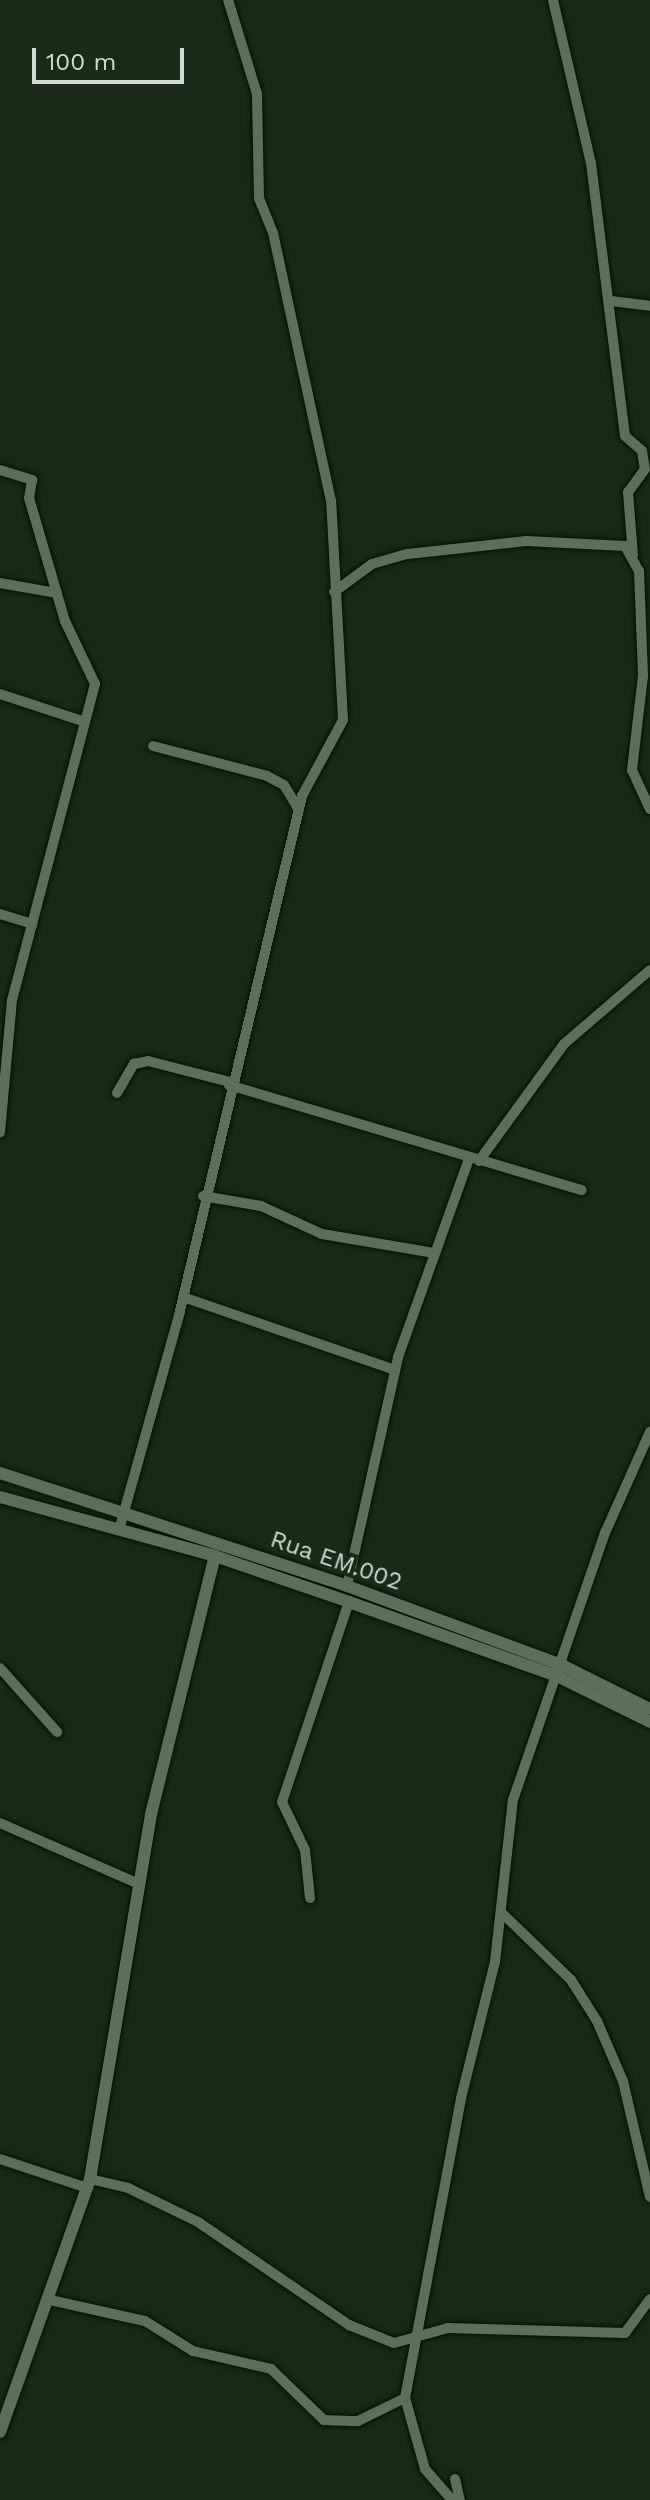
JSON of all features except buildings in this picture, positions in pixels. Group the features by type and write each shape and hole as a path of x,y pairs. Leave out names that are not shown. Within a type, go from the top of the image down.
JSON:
{"street":[{"path":"119,1530 183,1297 230,1084 309,776 343,720 331,501 273,233 259,199 257,94 228,0"},
{"path":"553,0 591,163 611,301 625,436 642,451 645,469 628,492 643,676 632,770 650,809"},
{"path":"611,301 650,306"},
{"path":"0,470 32,480 29,498 57,593 93,673 85,722 3,1030 0,1132"},
{"path":"334,592 372,564 447,548 608,541 633,555"},
{"path":"0,583 57,593"},
{"path":"0,694 85,722"},
{"path":"153,746 267,776 284,785 300,813"},
{"path":"0,914 33,924"},
{"path":"347,1586 395,1370 434,1253 474,1160 564,1044 650,970"},
{"path":"117,1093 134,1064 148,1061 582,1190"},
{"path":"203,1196 261,1206 322,1234 434,1253"},
{"path":"183,1297 395,1370"},
{"path":"452,2500 425,2469 405,2398 414,2341 503,1914 513,1800 560,1671 605,1533 650,1432"},
{"name":"Rua EM.002","path":"0,1473 347,1586 650,1709"},
{"name":"Rua EM.002","path":"0,1497 215,1556 560,1671 650,1722"},
{"path":"0,2432 4,2414 50,2300 88,2183 139,1884 215,1556"},
{"path":"310,1898 305,1850 282,1802 349,1602"},
{"path":"0,1668 57,1732"},
{"path":"0,1823 139,1884"},
{"path":"503,1914 571,1980 597,2021 623,2081 650,2197"},
{"path":"0,2159 88,2183 128,2188 198,2222 369,2337 414,2341 448,2328 625,2333 650,2299"},
{"path":"50,2300 145,2321 193,2351 271,2369 324,2420 358,2421 405,2398"},
{"path":"455,2479 460,2500"}]}
